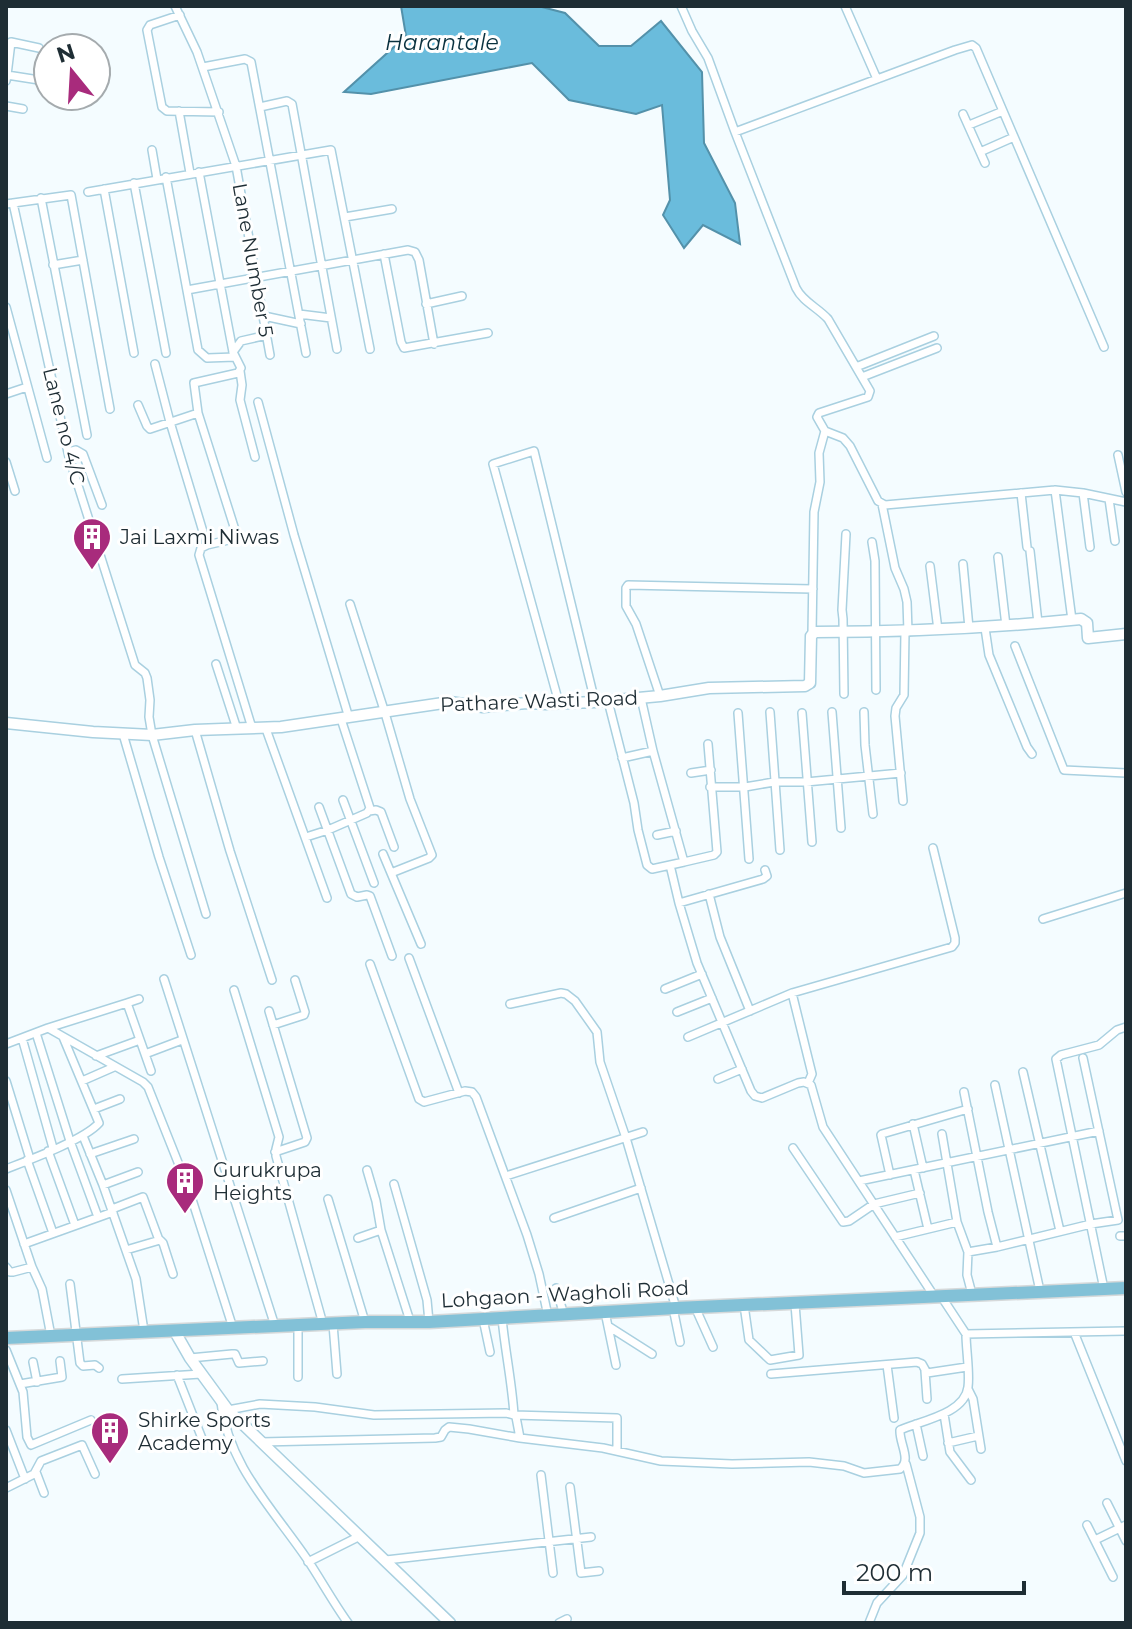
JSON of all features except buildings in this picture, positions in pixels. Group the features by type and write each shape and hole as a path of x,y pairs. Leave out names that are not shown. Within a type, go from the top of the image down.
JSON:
{"main road":[{"name":"Lohgaon - Wagholi Road","path":"6,1338 365,1322 429,1322 1126,1288"}],"street":[{"name":"Lane Number 5","path":"175,6 203,67 236,166 270,355"},
{"path":"681,6 708,58 799,294 828,319 870,391 868,397 819,413 817,417"},
{"path":"845,6 877,79"},
{"path":"180,15 150,25 147,30 162,107 167,111 219,112"},
{"path":"32,46 11,42 6,78 32,80"},
{"path":"735,132 972,45 976,48 1104,347"},
{"path":"203,67 249,60 252,66 306,353"},
{"path":"260,107 287,101 292,104 337,349"},
{"path":"6,106 23,109"},
{"path":"179,111 190,173"},
{"path":"969,125 1003,111"},
{"path":"963,114 985,163"},
{"path":"980,152 1014,137"},
{"path":"88,192 329,149 333,152 370,349"},
{"path":"152,150 157,179"},
{"path":"199,172 234,354 240,365 240,400 255,457"},
{"path":"166,177 198,350 207,358 234,354"},
{"path":"134,183 166,353"},
{"path":"104,189 134,353"},
{"path":"9,204 71,195 110,409"},
{"path":"41,198 87,435"},
{"name":"Lane no 4/C","path":"9,204 68,452 135,665 147,678 152,735 206,914"},
{"path":"345,217 392,209"},
{"path":"187,290 408,250 415,252 419,260 434,344"},
{"path":"384,254 402,346 408,349 488,333"},
{"path":"53,265 83,260"},
{"path":"426,304 462,296"},
{"path":"6,307 47,458"},
{"path":"299,314 331,318"},
{"path":"264,316 301,324"},
{"path":"234,354 241,341 267,335"},
{"path":"856,367 934,336"},
{"path":"862,377 937,348"},
{"path":"155,364 207,545"},
{"path":"240,371 194,383 198,413 236,533 233,539 201,548 199,555 252,728"},
{"path":"6,394 27,387"},
{"path":"258,402 369,811"},
{"path":"138,405 148,429 198,413"},
{"path":"806,417 817,417"},
{"path":"817,417 825,431 843,438 850,446 882,504 895,568 907,602 904,695 895,711 903,801"},
{"path":"825,431 819,453 820,482 814,512 812,633 906,632 1085,620 1088,638 1126,634"},
{"path":"68,452 76,450 83,454 102,505"},
{"path":"559,703 493,464 534,451 595,702"},
{"path":"1118,455 1126,492"},
{"path":"6,462 15,491"},
{"path":"882,504 1055,490 1126,502"},
{"path":"1055,490 1072,620"},
{"path":"1021,493 1038,623"},
{"path":"1083,493 1090,547"},
{"path":"1109,499 1115,541"},
{"path":"844,694 842,610 846,534"},
{"path":"872,542 875,561 876,690"},
{"path":"998,557 1006,626"},
{"path":"963,564 969,628"},
{"path":"930,566 938,630"},
{"path":"660,696 636,624 626,606 628,585 813,589"},
{"path":"350,604 410,799 432,855 391,873"},
{"path":"985,628 989,655 1032,754"},
{"name":"Pathare Wasti Road","path":"6,723 152,735 195,730 266,729 450,702 483,707 608,701 709,688 809,686 812,633"},
{"path":"1015,646 1064,770 1126,773"},
{"path":"216,664 237,729"},
{"path":"641,698 684,862"},
{"path":"608,701 647,865 652,869 716,854 708,744"},
{"path":"770,712 780,850"},
{"path":"832,712 841,828"},
{"path":"864,712 873,814"},
{"path":"738,713 749,859"},
{"path":"802,713 812,842"},
{"path":"266,729 327,898"},
{"path":"195,730 272,980"},
{"path":"123,734 191,955"},
{"path":"622,758 653,751"},
{"path":"691,773 711,770"},
{"path":"710,787 745,787 901,773"},
{"path":"343,800 374,883"},
{"path":"319,807 351,894 370,896 392,956"},
{"path":"306,837 376,810 381,812 394,847"},
{"path":"657,835 676,831"},
{"path":"688,1037 792,993 952,947 955,938 933,848"},
{"path":"383,854 421,944"},
{"path":"670,865 702,974 751,1091 762,1098 798,1083 808,1083"},
{"path":"679,903 763,879 767,876 765,870"},
{"path":"709,894 720,937 750,1011"},
{"path":"1043,919 1125,896"},
{"path":"409,958 459,1093"},
{"path":"370,964 419,1099 424,1102 469,1091 476,1097 535,1261 548,1316"},
{"path":"665,989 702,974"},
{"path":"164,979 275,1326"},
{"path":"273,1025 304,1015 295,980"},
{"path":"234,990 279,1137 275,1152 328,1324 337,1374"},
{"path":"792,993 812,1074 808,1083"},
{"path":"510,1004 566,994 575,1001 597,1032 600,1062 641,1188 674,1308 680,1342"},
{"path":"677,1012 712,998"},
{"path":"6,1044 139,999"},
{"path":"127,1003 151,1071"},
{"path":"269,1011 307,1138 305,1142 275,1152"},
{"path":"1104,1289 1056,1059 1099,1045 1117,1030 1126,1027"},
{"path":"48,1028 143,1082 151,1091 189,1190 233,1328"},
{"path":"36,1033 98,1217"},
{"path":"6,1169 83,1136 99,1123 63,1036"},
{"path":"22,1038 50,1150 75,1225"},
{"path":"96,1056 140,1040"},
{"path":"145,1054 182,1040"},
{"path":"968,1252 1118,1220 1083,1058"},
{"path":"82,1081 114,1067"},
{"path":"718,1079 742,1069"},
{"path":"1023,1072 1060,1231"},
{"path":"6,1081 53,1233"},
{"path":"808,1083 823,1127 895,1237 966,1334 968,1389 973,1399 981,1449"},
{"path":"995,1085 1040,1291"},
{"path":"964,1092 997,1247"},
{"path":"94,1109 120,1099"},
{"path":"890,1175 881,1135 884,1132 968,1109"},
{"path":"913,1124 920,1193 928,1229"},
{"path":"859,1181 1099,1131"},
{"path":"506,1176 643,1132"},
{"path":"942,1134 957,1222 968,1252 967,1275 972,1294"},
{"path":"83,1136 136,1279 144,1331"},
{"path":"90,1154 134,1139"},
{"path":"793,1148 841,1220 849,1221 874,1204 920,1193"},
{"path":"367,1170 381,1230 410,1321"},
{"path":"103,1185 138,1172"},
{"path":"394,1184 427,1300 429,1322"},
{"path":"554,1218 641,1188"},
{"path":"6,1190 42,1289 51,1336"},
{"path":"24,1244 143,1197 173,1274"},
{"path":"328,1199 365,1322"},
{"path":"1115,1203 1126,1202"},
{"path":"895,1237 957,1222"},
{"path":"358,1238 381,1230"},
{"path":"126,1250 159,1240"},
{"path":"6,1267 13,1272 32,1267"},
{"path":"70,1284 81,1365 99,1368"},
{"path":"556,1288 564,1315"},
{"path":"744,1305 749,1340 770,1360 799,1355 795,1304"},
{"path":"695,1307 713,1347"},
{"path":"605,1312 616,1365"},
{"path":"502,1318 514,1415 520,1438"},
{"path":"483,1319 490,1352"},
{"path":"298,1325 298,1377"},
{"path":"608,1326 652,1354"},
{"path":"174,1330 224,1405 450,1623"},
{"path":"966,1334 1126,1331"},
{"path":"1074,1332 1126,1461"},
{"path":"6,1350 24,1397 27,1437 31,1445 91,1420"},
{"path":"190,1358 235,1354 239,1363 263,1361"},
{"path":"20,1384 62,1377 60,1361"},
{"path":"33,1362 37,1382"},
{"path":"771,1374 920,1363 925,1371 927,1399"},
{"path":"887,1365 894,1418"},
{"path":"925,1371 930,1373 967,1367"},
{"path":"122,1379 201,1374"},
{"path":"177,1375 203,1441"},
{"path":"869,1623 877,1603 903,1575 920,1533 920,1517 899,1432 944,1414 960,1401 968,1389"},
{"path":"224,1405 315,1407 374,1415 480,1412 617,1418 617,1450"},
{"path":"224,1405 223,1419 228,1438 238,1458 267,1506 348,1623"},
{"path":"944,1414 952,1455 971,1480"},
{"path":"916,1424 923,1456"},
{"path":"261,1442 439,1438 449,1427 617,1450 661,1461 732,1464 809,1462 844,1466 864,1473 900,1469 906,1464"},
{"path":"6,1430 25,1479"},
{"path":"948,1443 978,1436"},
{"path":"44,1493 36,1472 41,1461 82,1445 95,1474"},
{"path":"6,1488 36,1472"},
{"path":"541,1475 553,1573"},
{"path":"570,1487 581,1573 599,1571"},
{"path":"1107,1503 1123,1526 1126,1541"},
{"path":"1087,1525 1113,1577"},
{"path":"1095,1540 1123,1526"},
{"path":"308,1562 361,1536"},
{"path":"386,1560 591,1537"},
{"path":"559,1623 567,1619"}],"water":[{"name":"Harantale","path":"401,6 538,6 565,13 599,46 631,46 661,21 702,72 704,143 735,203 740,244 703,225 684,248 663,215 670,200 662,105 636,114 569,100 532,63 371,94 344,92 406,36"}],"place":[{"name":"Jai Laxmi Niwas","path":"92,571"},
{"name":"Gurukrupa Heights","path":"185,1215"},
{"name":"Shirke Sports Academy","path":"110,1465"}]}
